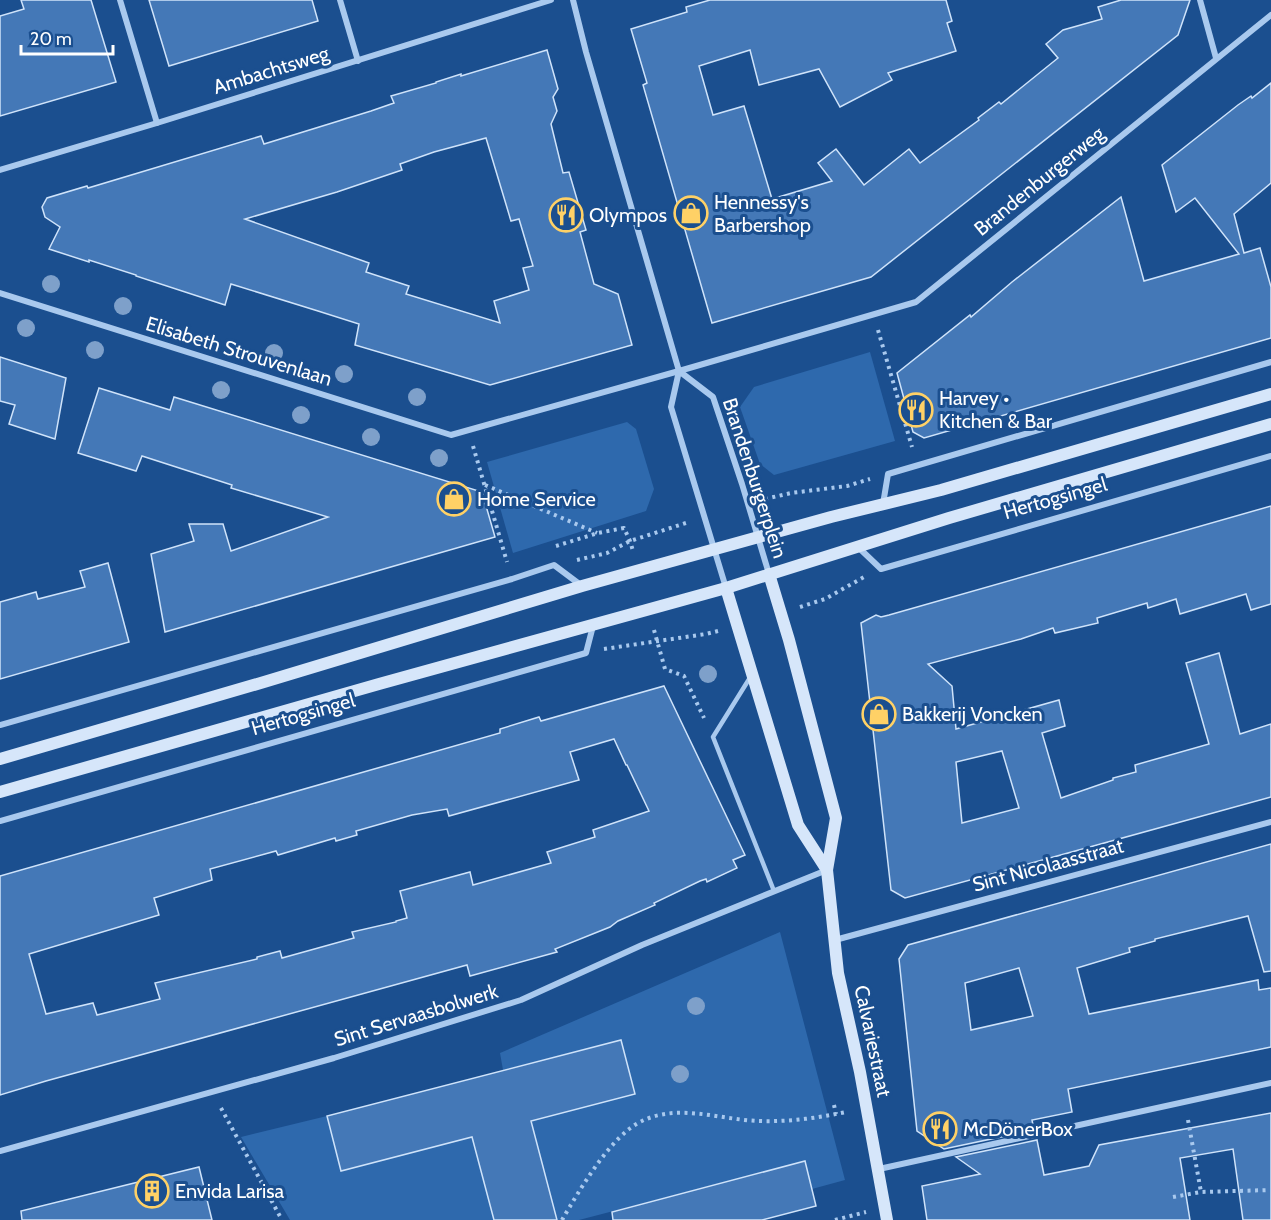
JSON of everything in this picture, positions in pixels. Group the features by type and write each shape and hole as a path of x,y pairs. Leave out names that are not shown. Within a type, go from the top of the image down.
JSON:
{"main road":[{"name":"Hertogsingel","path":"0,759 582,586 758,537 941,490 1271,394"},
{"name":"Hertogsingel","path":"0,792 594,623 726,588 949,518 1271,424"},
{"name":"Calvariestraat","path":"769,574 789,640 836,818 827,870 838,973 867,1107 887,1220"},
{"name":"Calvariestraat","path":"726,588 798,825 827,870"}],"street":[{"path":"120,0 157,123"},
{"path":"340,0 358,60"},
{"name":"Ambachtsweg","path":"0,170 551,0"},
{"path":"573,0 679,371 671,407 726,588"},
{"path":"1200,0 1216,58"},
{"name":"Brandenburgerweg","path":"874,315 916,302 1271,15"},
{"name":"Elisabeth Strouvenlaan","path":"0,293 450,435 469,430"},
{"path":"469,430 874,315"},
{"path":"883,505 888,474 1271,362"},
{"name":"Brandenburgerplein","path":"679,371 712,397 742,484 769,574"},
{"name":"Hertogsingel","path":"857,547 881,569 1271,456"},
{"path":"0,725 554,565 582,586"},
{"name":"Hertogsingel","path":"0,821 586,653 594,623"},
{"name":"Sint Nicolaasstraat","path":"834,940 1271,822"},
{"name":"Sint Servaasbolwerk","path":"0,1151 334,1058 521,1000 642,945 827,870"},
{"path":"879,1169 1271,1083"}],"lane":[{"path":"752,674 712,737 774,891"}],"path":[{"path":"874,315 917,465"},
{"path":"469,430 507,561"},
{"path":"484,485 598,533"},
{"path":"552,547 624,528 630,541"},
{"path":"657,641 665,669 684,676 712,737"},
{"path":"212,1091 282,1220"},
{"path":"1185,1102 1202,1192"},
{"path":"834,1105 836,1114"},
{"path":"562,1220 598,1162 627,1131 641,1121 674,1113 759,1121 804,1120 867,1107"},
{"path":"1173,1197 1202,1192 1271,1190"},
{"path":"835,1220 885,1207"}],"shaded area":[{"path":"870,352 895,441 774,475 760,464 740,407 754,387"},
{"path":"627,422 636,429 654,489 646,511 513,553 487,462"},
{"path":"780,932 845,1180 812,1189 805,1161 579,1220 557,1220 531,1121 635,1094 621,1040 503,1070 500,1053"},
{"path":"327,1116 341,1171 472,1137 494,1220 290,1220 241,1137"}],"building":[{"path":"21,0 91,0 116,82 0,116 0,16 24,9"},
{"path":"149,0 312,0 318,21 169,66"},
{"path":"710,0 946,0 952,21 947,23 956,51 888,73 892,80 840,107 819,69 759,85 750,50 699,66 713,115 744,106 772,199 832,181 818,163 836,149 864,185 909,149 920,163 979,120 978,118 999,102 1001,104 1058,58 1046,44 1063,30 1102,19 1098,7 1121,0 1190,0 1178,35 871,277 712,323 643,85 647,83 631,29 687,12 686,7"},
{"path":"547,50 558,89 553,97 557,111 551,124 563,173 569,172 586,230 580,232 594,284 618,294 632,345 490,385 355,345 359,324 231,284 225,305 49,249 60,227 45,217 42,207 47,198 87,186 88,188 261,136 264,144 394,103 391,96 461,74 461,76","holes":["486,138 511,221 519,219 533,266 523,268 529,290 494,301 500,323 406,294 409,286 366,272 369,263 245,219 337,192 402,170 400,164"]},
{"path":"1271,83 1271,183 1234,214 1244,253 1260,248 1271,287 1271,338 924,438 913,432 897,373 1121,197 1144,281 1239,254 1195,198 1176,212 1162,165 1238,105 1251,96 1252,98"},
{"path":"0,357 66,378 55,439 9,424 15,405 0,401"},
{"path":"99,388 170,410 174,397 482,492 495,537 165,632 151,554 194,541 189,524 223,524 231,551 328,517 231,488 232,485 142,456 136,471 78,453"},
{"path":"1271,506 1271,604 1251,610 1246,594 1180,614 1176,599 1148,608 1147,603 1097,618 1098,623 1055,633 1053,628 928,664 952,686 956,729 1059,700 1065,726 1042,733 1061,798 1113,780 1113,778 1136,772 1135,765 1209,744 1186,663 1219,653 1240,734 1271,724 1271,797 905,898 891,890 861,623 876,615 881,617","holes":["1002,751 1019,808 962,823 956,762"]},
{"path":"108,563 129,642 0,679 0,602 36,592 38,599 85,587 80,571"},
{"path":"664,686 745,855 733,860 737,868 707,882 706,879 700,881 610,927 555,949 557,952 470,976 467,965 0,1095 0,876 500,733 500,729 539,717 541,721","holes":["614,739 649,811 593,830 595,837 547,852 551,863 473,885 470,872 400,891 407,918 352,932 354,938 282,958 280,951 257,957 257,959 155,983 160,999 97,1015 93,1003 46,1014 29,954 159,915 154,898 212,880 210,869 276,851 278,855 335,838 336,841 357,835 356,831 412,815 447,809 449,816 579,780 570,752"]},
{"path":"1271,844 1271,971 1264,972 1248,916 1155,939 1155,941 1129,948 1130,952 1077,968 1089,1014 1258,980 1259,990 1271,988 1271,1047 1068,1089 1072,1112 1032,1120 1034,1130 944,1149 917,1131 899,959 908,945","holes":["1019,968 1033,1016 971,1030 965,983"]},
{"path":"621,1040 635,1094 531,1121 557,1220 494,1220 472,1137 341,1171 327,1116"},
{"path":"1271,1113 1271,1220 1243,1220 1233,1149 1180,1158 1190,1220 927,1220 922,1186 980,1174 956,1157 1037,1140 1044,1175 1089,1166 1099,1145"},
{"path":"805,1161 816,1206 762,1220 613,1220 612,1212"},
{"name":"Envida Larisa","path":"199,1167 212,1220 22,1220 21,1211"}],"place":[{"name":"Hennessy's Barbershop","path":"691,213"},
{"name":"Olympos","path":"566,215"},
{"name":"Harvey • Kitchen & Bar","path":"916,410"},
{"name":"Home Service","path":"454,499"},
{"name":"Bakkerij Voncken","path":"879,714"},
{"name":"McDönerBox","path":"940,1129"},
{"name":"Envida Larisa","path":"152,1191"}]}
